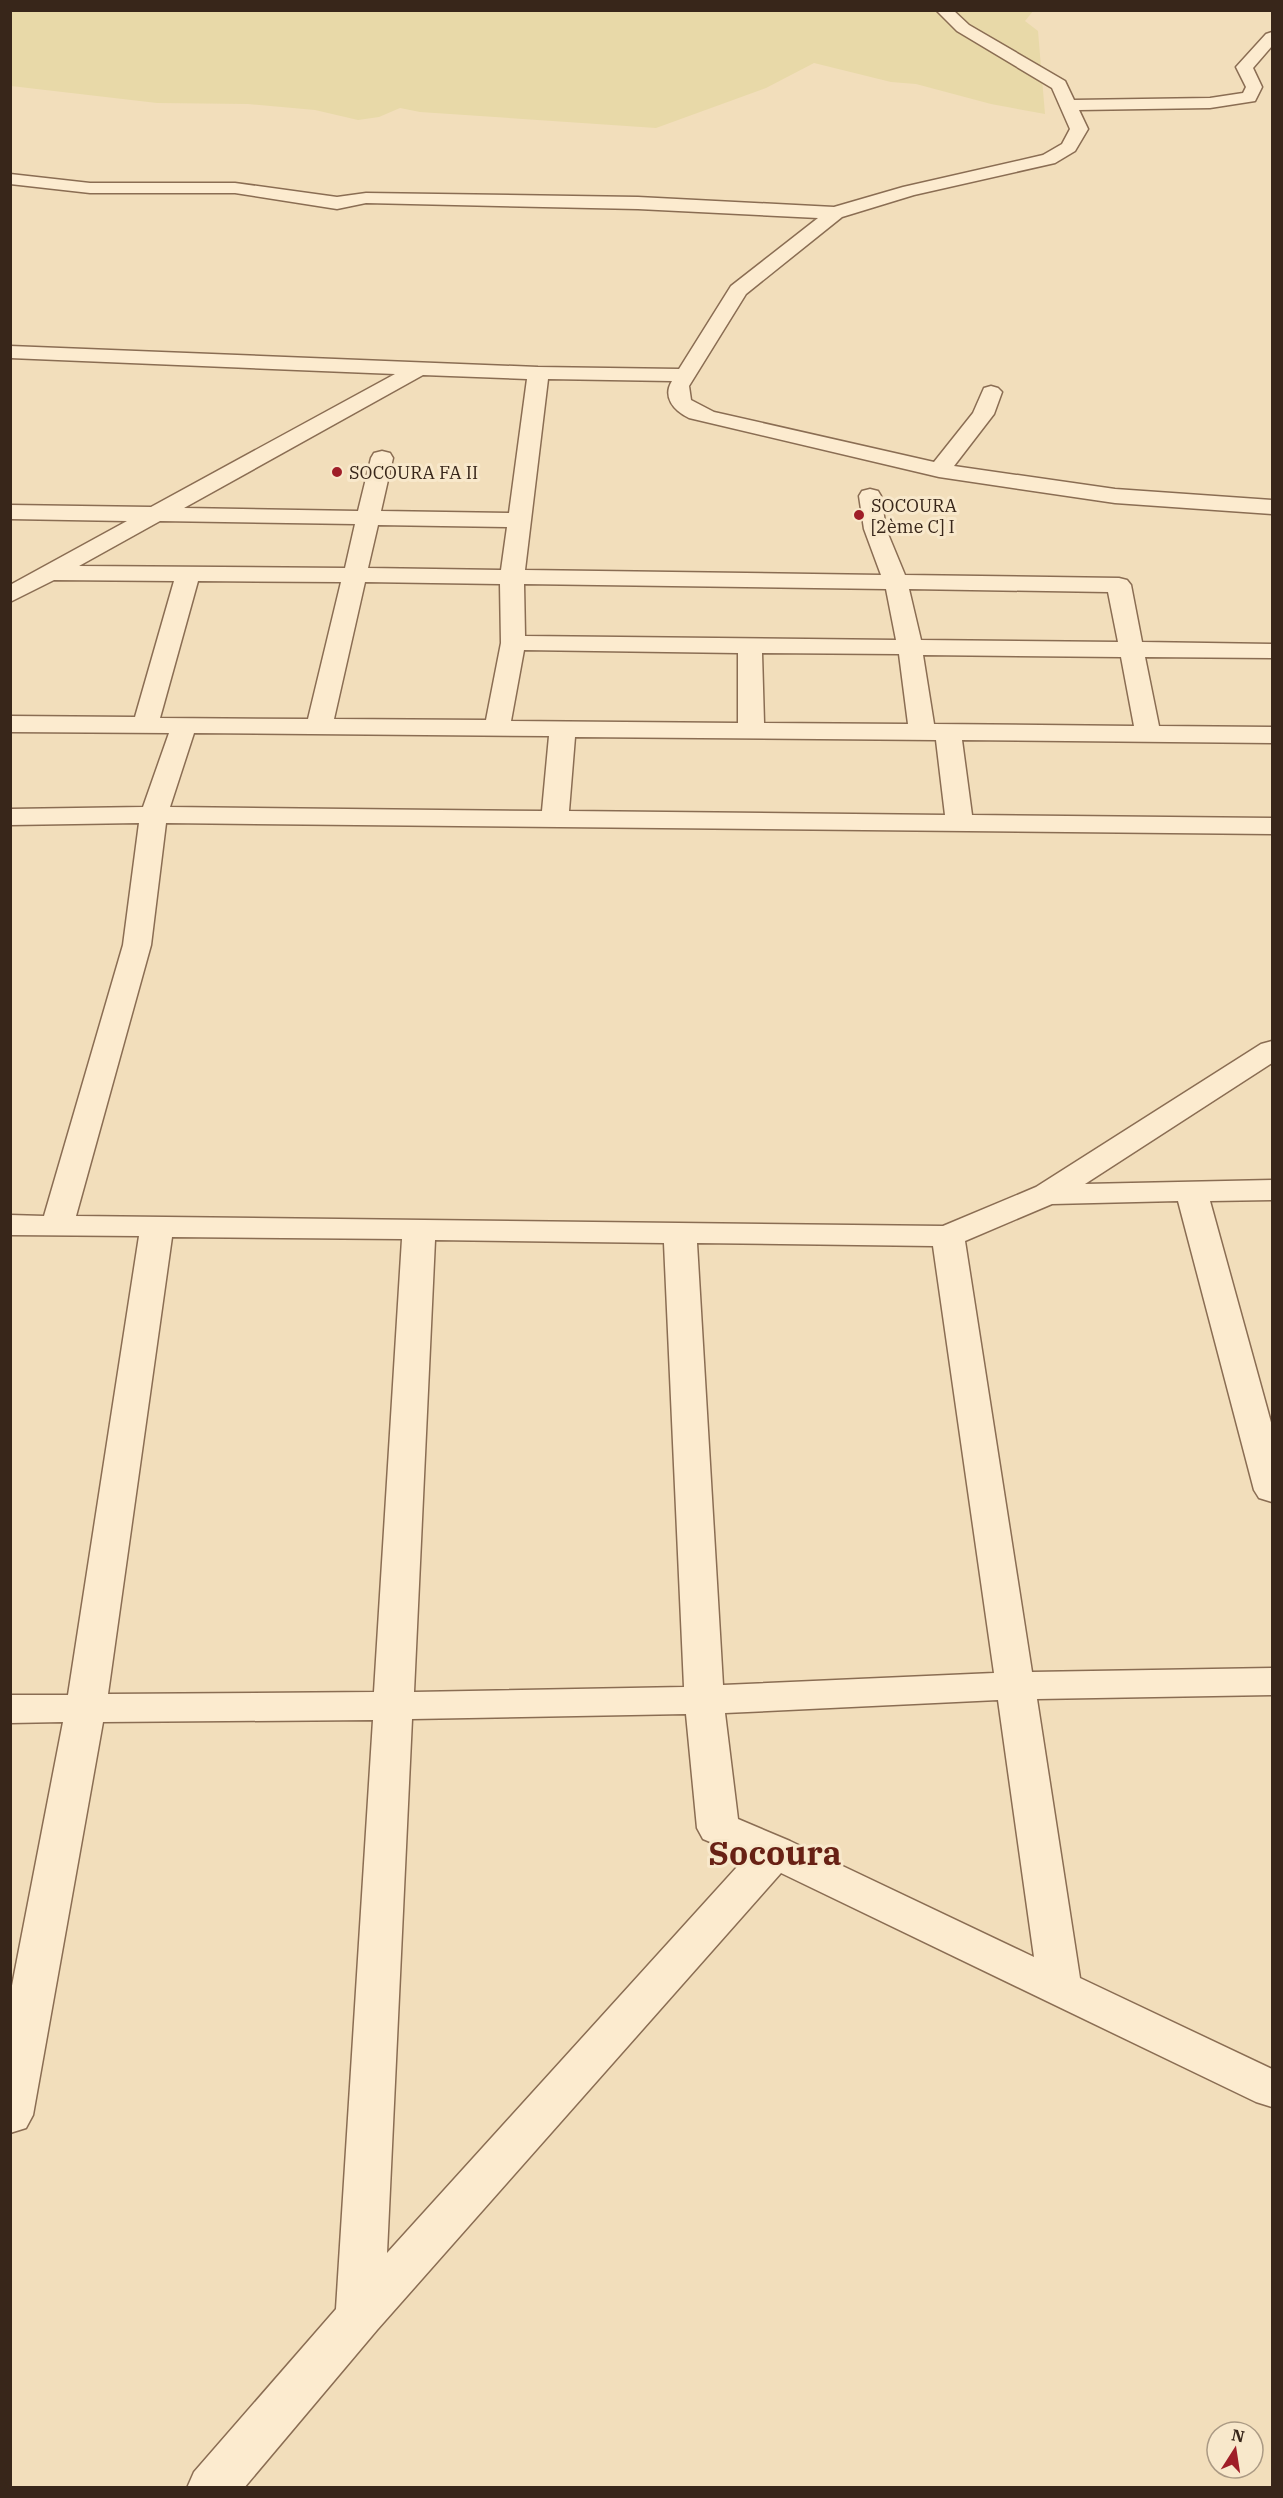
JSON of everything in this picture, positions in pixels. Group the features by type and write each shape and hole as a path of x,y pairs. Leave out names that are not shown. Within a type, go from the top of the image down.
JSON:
{"street":[{"path":"10,178 90,188 235,188 337,203 366,198 602,202 835,213 909,191 1049,159 1069,147 1079,129 1059,85 963,28 943,10"},
{"path":"1068,105 1210,103 1249,97 1254,87 1244,67 1272,37"},
{"path":"835,213 738,290 685,375 678,393 680,402 686,410 939,470 1115,496 1272,507"},
{"path":"10,352 538,373 685,375"},
{"path":"10,595 157,516 420,368"},
{"path":"497,729 513,643 512,577 538,373"},
{"path":"939,470 983,414 991,392"},
{"path":"319,727 382,458"},
{"path":"870,496 875,529 896,582 910,647 922,732"},
{"path":"10,512 518,520"},
{"path":"51,573 1119,585 1148,734"},
{"path":"145,726 188,574"},
{"path":"513,643 1272,651"},
{"path":"750,645 751,731"},
{"path":"10,724 1272,735"},
{"path":"57,1226 137,945 154,815 184,726"},
{"path":"555,819 563,729"},
{"path":"948,733 960,824"},
{"path":"10,817 154,815 1272,826"},
{"path":"10,1225 948,1236 1047,1194 1272,1050"},
{"path":"1047,1194 1272,1190"},
{"path":"1191,1191 1272,1490"},
{"path":"10,2115 86,1708 157,1228"},
{"path":"360,2316 419,1230"},
{"path":"680,1233 704,1700 718,1828 775,1852 1272,2089"},
{"path":"948,1236 1060,1987"},
{"path":"10,1709 392,1706 704,1700 1015,1686 1272,1681"},
{"path":"212,2487 360,2316 775,1852"}],"shaded area":[{"path":"1034,10 1025,21 1038,31 1045,114 991,104 916,84 891,82 814,63 766,88 656,128 420,112 400,108 379,117 358,120 315,110 248,104 157,103 11,86 11,11"}],"place":[{"name":"SOCOURA FA II","path":"337,472"},
{"name":"SOCOURA [2ème C] I","path":"859,515"}],"district":[{"name":"Socoura","path":"775,1852"}]}
